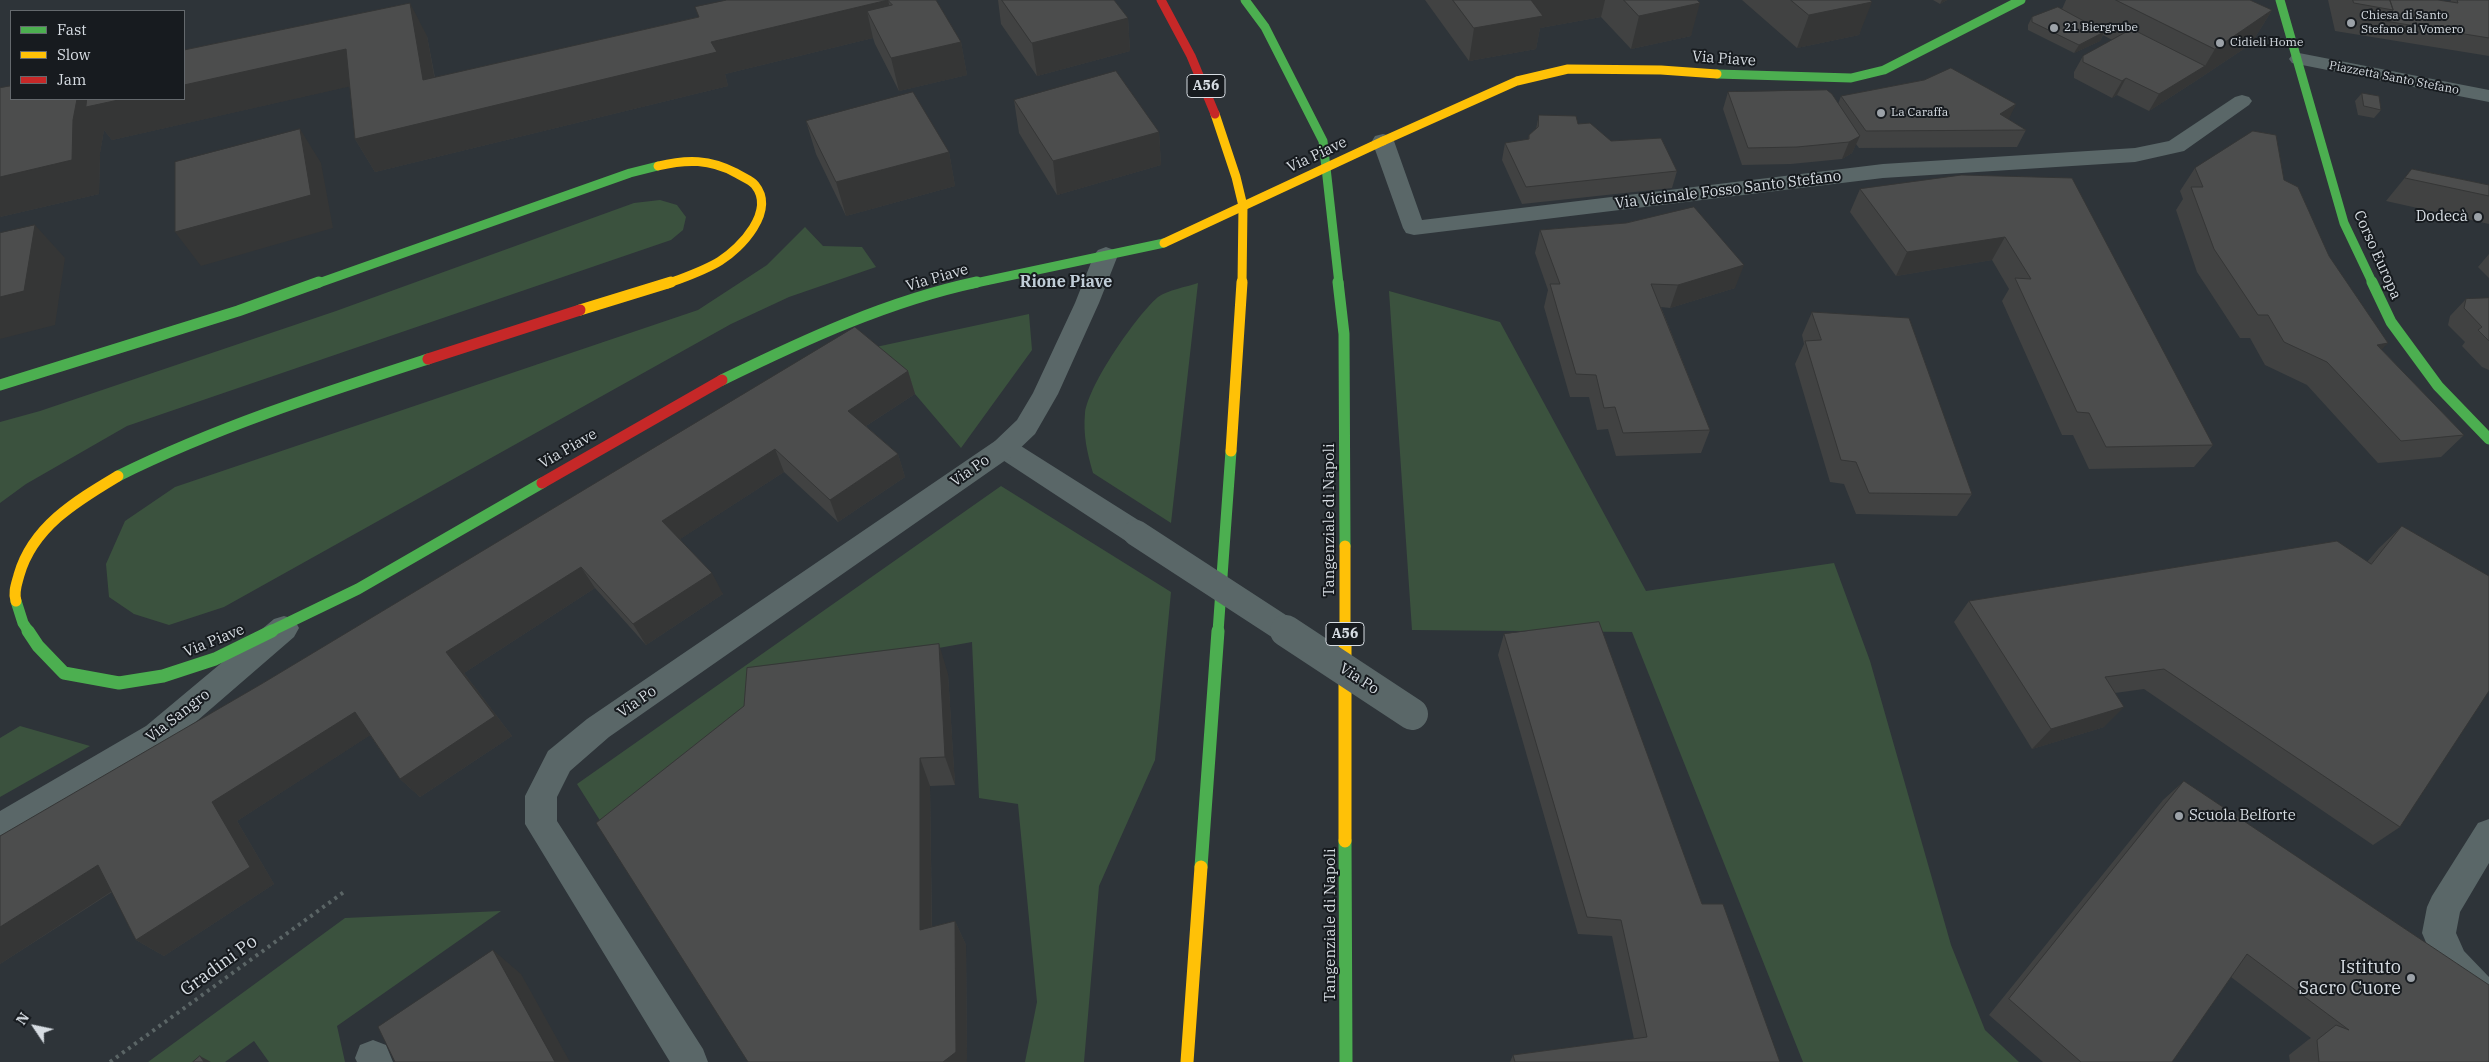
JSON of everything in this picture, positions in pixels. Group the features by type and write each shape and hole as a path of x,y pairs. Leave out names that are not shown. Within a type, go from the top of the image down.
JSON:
{"main road":[{"name":"A56","path":"1161,0 1186,43 1204,82 1236,177 1243,206 1242,300 1187,1062"},
{"name":"Tangenziale di Napoli","path":"1244,0 1265,27 1323,140 1344,334 1346,1062"},
{"name":"Via Piave","path":"0,385 247,307 630,173 674,162 704,161 725,167 755,186 761,197 761,212 751,230 733,252 696,273 311,397 174,448 126,471 84,496 55,518 34,543 19,570 14,597 24,623 38,646 64,672 118,683 163,676 216,659 358,589 704,389 810,337 941,290 1164,243 1474,98 1517,81 1568,69 1661,70 1771,77 1851,78 1884,70 2021,0"},
{"name":"Corso Europa","path":"2280,0 2299,59 2344,223 2391,322 2438,386 2488,437"}],"street":[{"name":"Piazzetta Santo Stefano","path":"2299,59 2489,96"},
{"name":"Via Vicinale Fosso Santo Stefano","path":"1383,140 1414,228 1883,171 2135,155 2176,146 2242,101"},
{"name":"Via Po","path":"690,1062 541,824 541,796 559,762 598,728 1004,448 1026,428 1045,394 1087,303 1106,255"},
{"name":"Via Po","path":"1004,448 1412,714"},
{"name":"Via Sangro","path":"0,828 157,736 294,620"},
{"path":"2489,834 2444,907 2439,933 2452,963 2489,1002"}],"path":[{"name":"Gradini Po","path":"110,1062 344,892"}],"green space":[{"path":"660,200 677,205 686,217 683,230 671,240 127,426 26,484 0,503 0,422 40,411 336,311 634,203"},
{"path":"805,227 823,246 862,247 876,267 789,297 731,324 224,607 169,625 134,614 109,597 106,564 125,521 175,487 698,310 767,265"},
{"path":"1198,283 1171,523 1093,473 1086,443 1085,413 1088,400 1104,369 1126,334 1149,306 1162,295"},
{"path":"1389,291 1500,322 1646,591 1834,563 1870,661 1951,945 1985,1030 2019,1062 1803,1062 1632,632 1412,630"},
{"path":"1029,314 1032,350 961,448 915,394 862,350"},
{"path":"1001,486 1171,592 1155,760 1099,886 1084,1062 1025,1062 1037,1002 1018,804 979,798 972,642 749,682 763,697 618,849 577,784"},
{"path":"20,726 90,746 0,797 0,738"},
{"path":"501,911 337,1026 345,1062 269,1062 254,1041 225,1062 148,1062 345,918"}],"building":[{"path":"727,0 888,0 711,42 717,52 355,139 346,49 185,85 185,50 410,3 423,80 699,17 695,7"},
{"path":"888,0 936,0 961,42 891,58 867,11 892,5"},
{"path":"1002,0 1114,0 1128,18 1032,43"},
{"path":"1453,0 1531,0 1543,16 1474,28"},
{"path":"1624,0 1697,0 1700,3 1639,16"},
{"path":"1791,0 1870,0 1872,2 1809,15"},
{"path":"2116,0 2250,0 2272,10 2215,49"},
{"path":"2353,0 2390,0 2393,10 2354,3"},
{"path":"2390,0 2438,0 2458,3 2457,0 2489,0 2489,38 2385,21 2393,10"},
{"path":"2058,7 2104,32 2079,45 2032,22 2032,17"},
{"path":"2132,29 2205,66 2159,94 2126,78 2122,81 2083,62 2083,56"},
{"path":"1951,68 2016,104 2000,114 2026,130 1866,131 1841,96 1924,80"},
{"path":"1116,71 1159,132 1053,161 1014,100"},
{"path":"10,86 10,100 77,100 73,120 72,160 0,177 0,88"},
{"path":"1827,90 1832,94 1860,136 1849,142 1797,147 1748,148 1728,92"},
{"path":"913,92 949,152 836,182 806,121"},
{"path":"2362,93 2379,96 2381,110 2364,106"},
{"path":"87,100 118,100 86,107"},
{"path":"1539,115 1576,116 1578,124 1590,123 1611,141 1661,138 1677,171 1526,187 1505,143 1529,139 1529,135 1538,127"},
{"path":"300,129 311,195 175,232 175,162"},
{"path":"2253,131 2276,135 2284,180 2298,187 2329,256 2388,343 2377,345 2464,435 2401,441 2327,362 2284,342 2268,315 2258,315 2214,249 2191,187 2203,187 2195,168"},
{"path":"2412,169 2489,185 2489,196 2405,178"},
{"path":"1962,175 2072,178 2213,445 2106,447 2089,413 2077,412 2015,278 2031,279 2005,237 1907,252 1860,189"},
{"path":"1694,207 1744,265 1678,285 1651,284 1710,430 1623,433 1615,407 1604,408 1596,375 1576,374 1550,284 1560,284 1540,230 1626,223"},
{"path":"35,225 24,291 0,297 0,233"},
{"path":"2489,298 2489,341 2478,330 2482,327 2464,308 2466,299"},
{"path":"1812,312 1909,318 1972,494 1869,493 1856,462 1841,460 1805,341 1821,340"},
{"path":"855,327 908,371 848,411 898,454 830,500 775,449 662,521 712,573 633,624 581,567 446,652 495,716 400,779 355,712 212,802 250,867 136,940 98,865 0,927 0,836 263,683"},
{"path":"2402,526 2489,576 2489,691 2400,827 2164,669 2105,677 2124,707 2051,729 1969,601 2337,541 2371,564"},
{"path":"1599,622 1702,904 1723,904 1780,1062 1515,1062 1513,1055 1647,1037 1621,920 1587,917 1504,634"},
{"path":"939,644 945,757 920,758 920,930 955,921 956,1052 943,1062 748,1062 596,823 744,706 747,668"},
{"path":"2184,781 2489,985 2489,1062 2319,1062 2317,1040 2336,1025 2349,1030 2247,954 2172,1062 2081,1062 2009,999"},
{"path":"493,950 555,1062 395,1062 378,1027"},
{"path":"200,1056 204,1062 193,1062"}],"traffic: fast":[{"path":"1245,0 1265,27 1323,141 1344,334 1345,546"},
{"path":"1717,74 1851,78 1884,70 2021,0"},
{"path":"2280,0 2344,223 2391,322 2438,386 2489,439"},
{"path":"0,385 238,311 630,173 658,166"},
{"path":"722,380 810,337 941,290 1164,243"},
{"path":"118,476 175,448 311,397 428,359"},
{"path":"1201,867 1231,451"},
{"path":"16,601 23,623 38,646 64,673 119,683 163,676 215,659 358,589 542,483"},
{"path":"1345,841 1346,1062"}],"traffic: slow":[{"path":"1383,141 1517,81 1568,69 1661,70 1717,74"},
{"path":"1215,114 1236,177 1243,206 1242,300 1231,451"},
{"path":"1164,243 1383,141"},
{"path":"580,310 661,286 720,261 739,246 757,221 761,202 760,193 755,185 722,166 698,160 658,166"},
{"path":"16,601 15,592 22,564 42,532 70,506 118,476"},
{"path":"1345,546 1345,841"},
{"path":"1187,1062 1201,867"}],"traffic: jam":[{"path":"1161,0 1191,56 1215,114"},
{"path":"428,359 580,310"},
{"path":"542,483 722,380"}],"place":[{"name":"Chiesa di Santo Stefano al Vomero","path":"2351,23"},
{"name":"21 Biergrube","path":"2054,28"},
{"name":"Cidieli Home","path":"2220,43"},
{"name":"La Caraffa","path":"1881,113"},
{"name":"Dodecà","path":"2478,217"},
{"name":"Scuola Belforte","path":"2179,816"},
{"name":"Istituto Sacro Cuore","path":"2411,978"}],"district":[{"name":"Rione Piave","path":"1066,282"}]}
